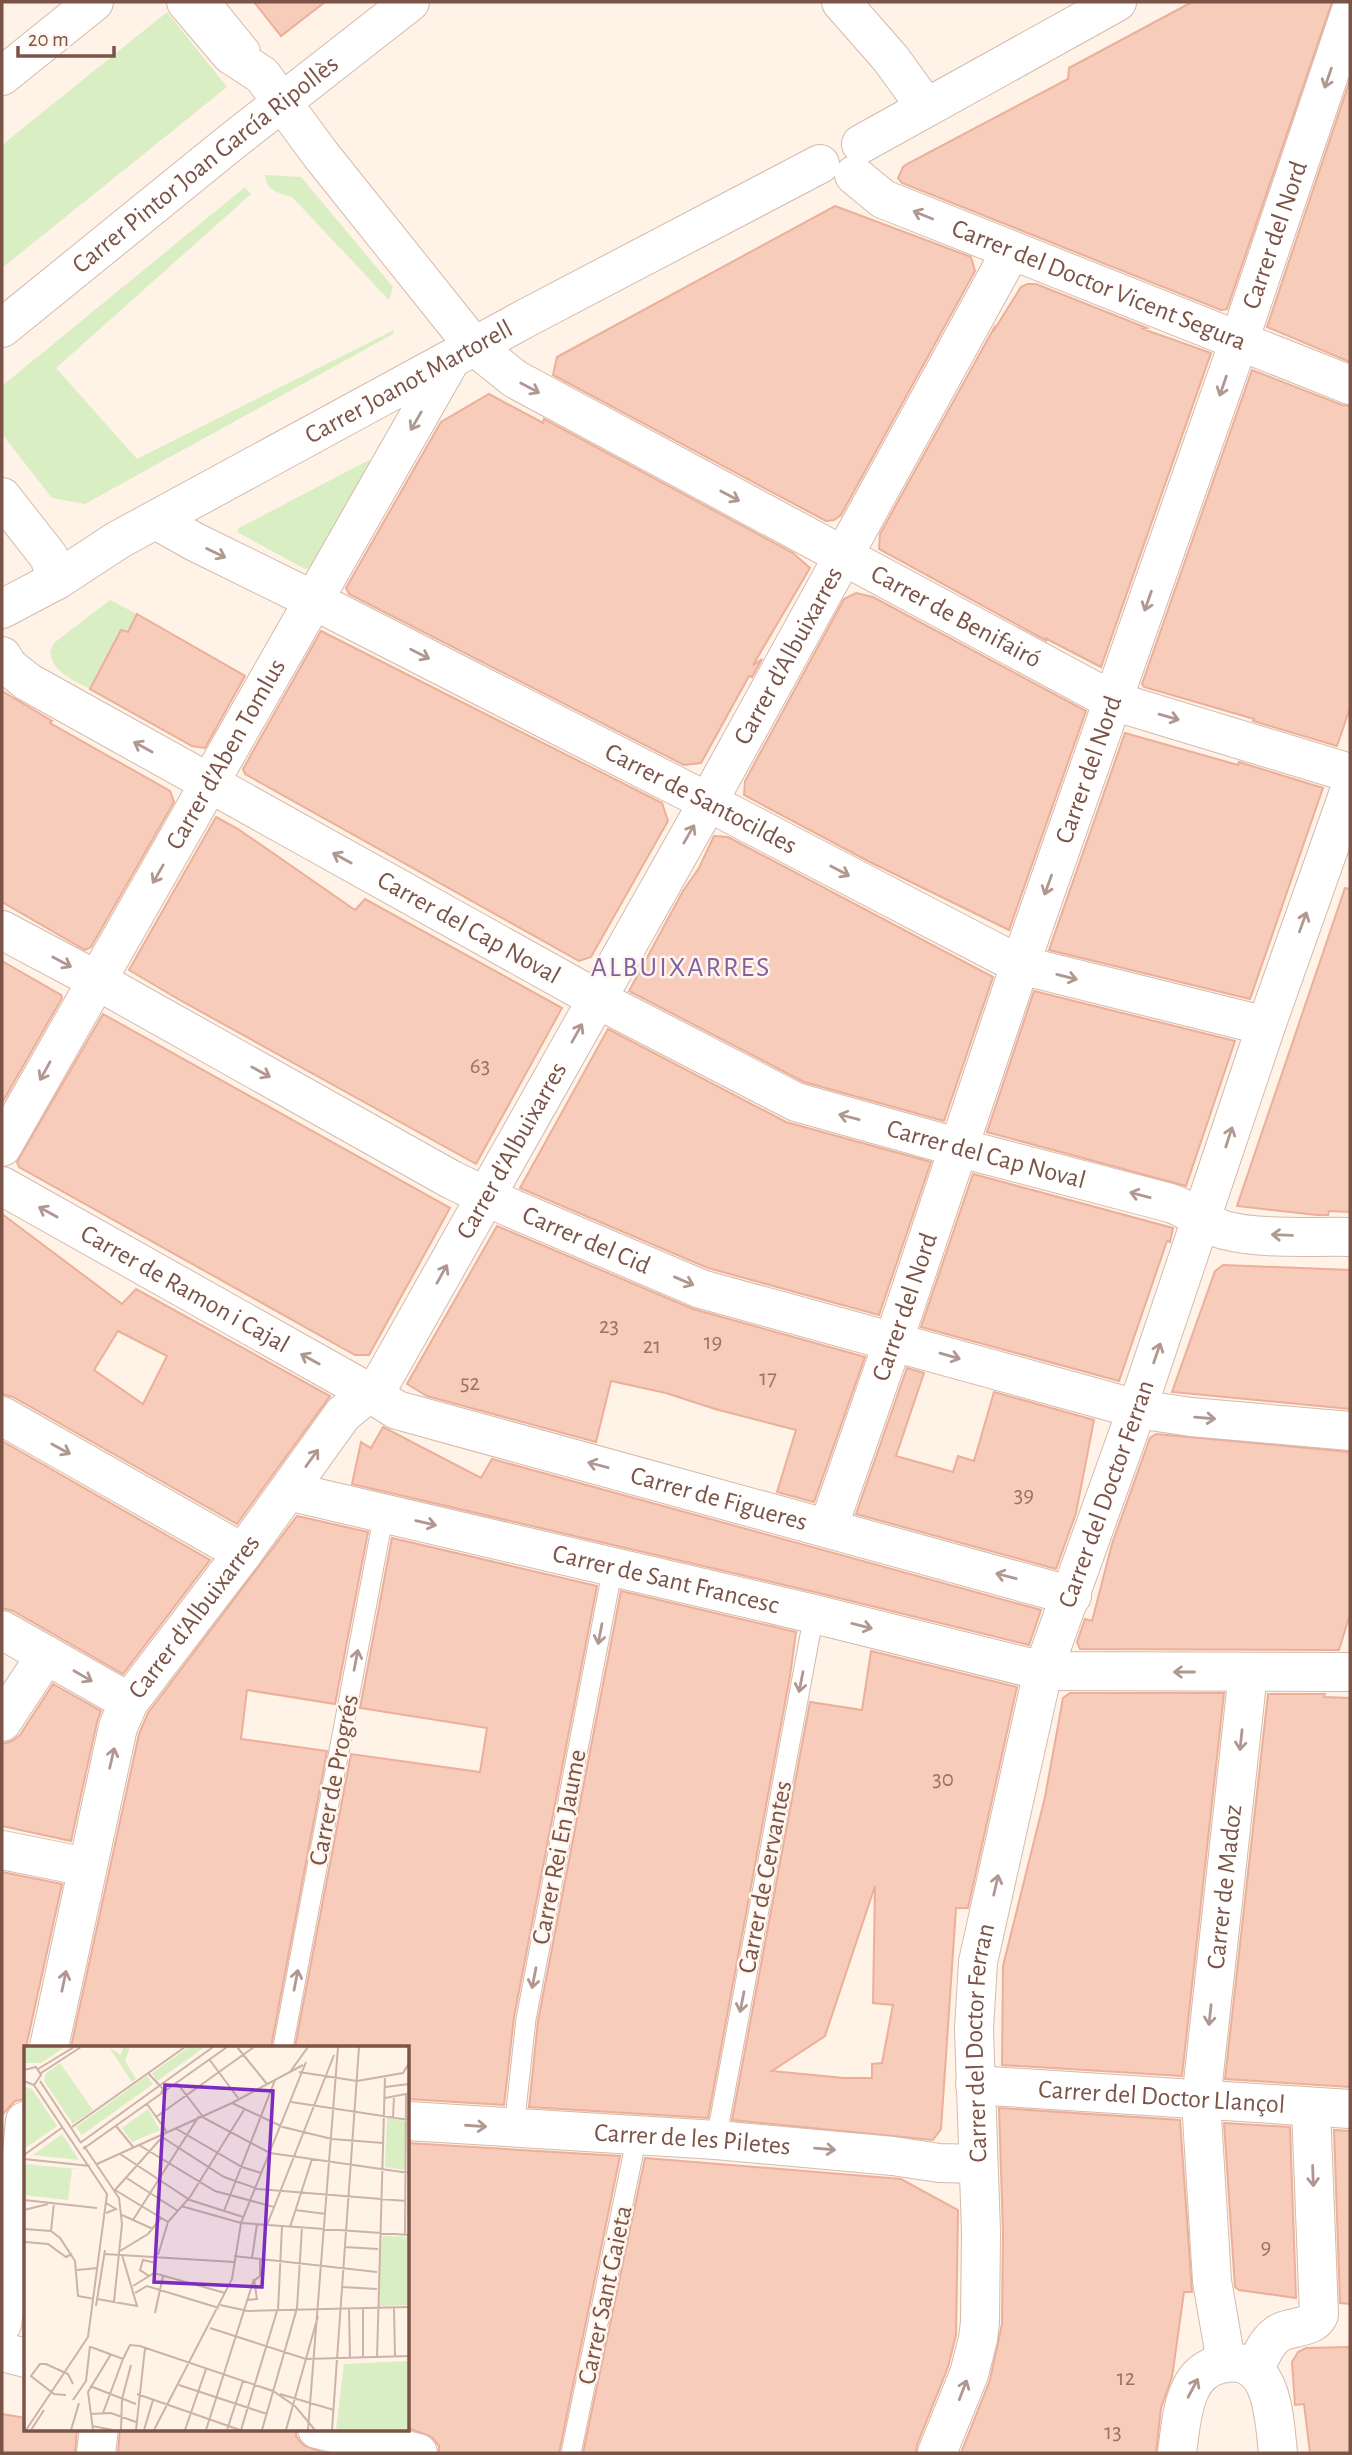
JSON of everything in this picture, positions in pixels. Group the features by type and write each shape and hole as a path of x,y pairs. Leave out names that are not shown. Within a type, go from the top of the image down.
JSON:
{"street":[{"path":"2,76 94,2"},
{"path":"186,2 231,55 273,88"},
{"name":"Carrer Pintor Joan García Ripollès","path":"2,328 273,88 410,2"},
{"path":"841,2 891,59 925,106"},
{"name":"Carrer Joanot Martorell","path":"2,609 57,580 118,541 463,354 845,161 925,106 1117,2"},
{"name":"Carrer del Nord","path":"828,1528 1350,13"},
{"name":"Carrer de Benifairó","path":"273,88 463,354 515,379 1114,701 1350,773"},
{"name":"Carrer del Doctor Vicent Segura","path":"845,161 883,198 1350,385"},
{"name":"Carrer d'Albuixarres","path":"49,2046 118,1727 129,1702 243,1553 343,1414 370,1393 387,1372 844,558 1011,251"},
{"name":"Carrer d'Aben Tomlus","path":"2,1147 315,601 463,354"},
{"path":"2,497 49,557 57,580 2,645"},
{"name":"Carrer de Santocildes","path":"156,520 1020,965 1266,1026"},
{"name":"Carrer del Cap Noval","path":"2,656 9,667 28,682 210,785 597,999 796,1102 1170,1203 1224,1230 1246,1234 1350,1237"},
{"name":"Carrer del Doctor Ferran","path":"937,2453 969,2374 978,2339 981,2221 974,2029 978,1962 1044,1671 1350,789"},
{"name":"Carrer del Cid","path":"2,930 452,1180 701,1289 1137,1409 1191,1417 1350,1431"},
{"name":"Carrer de Ramon i Cajal","path":"2,1186 370,1393"},
{"name":"Carrer de Figueres","path":"370,1393 397,1410 1072,1596"},
{"path":"2,1416 243,1553"},
{"name":"Carrer de Sant Francesc","path":"288,1491 1044,1671 1350,1672"},
{"path":"2,1630 129,1702"},
{"path":"2,1722 46,1655"},
{"name":"Carrer de Madoz","path":"1248,1672 1201,2101 1212,2281 1240,2366 1261,2377 1269,2393 1278,2453"},
{"path":"2,1850 88,1867"},
{"name":"Carrer del Doctor Llançol","path":"975,2085 1350,2109"},
{"path":"1177,2453 1190,2390 1205,2370 1240,2366 1275,2335 1287,2328 1311,2324 1319,2315 1311,2108"},
{"path":"2,2324 7,2299 8,2221 18,2121"},
{"name":"Carrer de les Piletes","path":"410,2121 716,2140 893,2156 939,2163 978,2164"},
{"path":"2,2352 24,2358"},
{"path":"96,2453 99,2430"},
{"path":"321,2430 417,2453"}],"lane":[{"path":"212,2 251,50 273,88"},
{"name":"Carrer de Progrés","path":"283,2046 384,1513"},
{"name":"Carrer Rei En Jaume","path":"514,2128 526,2019 613,1567"},
{"name":"Carrer de Cervantes","path":"716,2140 814,1615"},
{"name":"Carrer Sant Gaieta","path":"571,2453 637,2136"}],"green space":[{"path":"167,12 227,87 2,268 2,145"},
{"path":"265,175 301,177 393,287 389,300 292,197 268,185"},
{"path":"245,187 251,194 56,368 137,459 394,330 393,334 85,504 52,498 2,434 2,386"},
{"path":"369,460 374,464 312,568 305,569 237,532 239,528"},
{"path":"110,600 137,614 128,632 121,630 90,689 59,670 50,652 54,643"}],"building":[{"path":"254,2 325,2 281,36"},
{"path":"1192,2 1332,2 1227,309 1221,310 902,183 898,178 907,164 1068,79 1069,68"},
{"path":"1350,80 1350,362 1267,327"},
{"path":"835,206 971,257 975,271 841,515 834,520 826,521 553,375 557,357"},
{"path":"1036,284 1147,328 1143,329 1211,353 1101,667 1045,638 1047,641 879,549 880,534 994,328 1021,287"},
{"path":"1252,370 1350,406 1350,708 1337,746 1144,687 1142,684"},
{"path":"489,394 543,423 544,419 793,553 810,568 753,665 762,659 752,677 749,676 701,763 684,765 349,594 346,588 441,422"},
{"path":"856,593 873,597 1086,711 1009,930 868,861 744,795 745,781 844,599"},
{"path":"137,614 245,676 205,748 192,746 90,689 121,630 128,632"},
{"path":"321,631 662,803 668,821 591,957 579,961 245,774 243,769"},
{"path":"2,691 52,721 50,723 170,791 174,802 91,947 85,950 2,902"},
{"path":"1125,733 1238,765 1239,762 1323,788 1250,999 1049,950"},
{"path":"216,817 238,829 355,910 365,899 562,1008 476,1164 129,970"},
{"path":"714,836 728,837 993,977 944,1121 804,1082 629,991 683,891 699,868"},
{"path":"1345,888 1350,889 1350,1212 1329,1211 1328,1215 1317,1215 1237,1206"},
{"path":"2,961 62,998 2,1103"},
{"path":"1034,991 1235,1041 1186,1186 987,1132"},
{"path":"103,1014 450,1208 369,1355 355,1355 19,1167 17,1162"},
{"path":"608,1029 786,1122 931,1162 879,1315 708,1268 520,1188"},
{"path":"973,1174 1173,1228 1119,1381 921,1327"},
{"path":"2,1214 122,1304 136,1289 330,1396 237,1524 13,1397 2,1394","holes":["118,1331 167,1356 143,1404 94,1370"]},
{"path":"497,1226 693,1309 865,1357 814,1502 777,1492 796,1430 666,1393 611,1381 596,1442 427,1396 407,1384"},
{"path":"1223,1265 1350,1270 1350,1409 1172,1392 1215,1271"},
{"path":"907,1368 924,1373 896,1456 953,1472 958,1456 974,1461 994,1392 1094,1420 1076,1513 1056,1569 856,1514"},
{"path":"383,1427 481,1478 492,1459 1041,1610 1029,1645 352,1484 361,1442 371,1448"},
{"path":"1156,1434 1350,1452 1350,1614 1339,1650 1080,1649 1077,1642 1085,1619 1092,1621 1112,1544 1150,1438"},
{"path":"2,1441 210,1560 123,1674 13,1611 2,1608"},
{"path":"297,1516 368,1532 335,1704 247,1690 241,1739 327,1751 271,2046 71,2046 139,1734 148,1713"},
{"path":"392,1538 597,1586 514,2017 504,2105 410,2099 410,2046 295,2046 351,1754 480,1772 487,1728 360,1708"},
{"path":"621,1591 796,1632 708,2118 529,2107 538,2021"},
{"path":"871,1651 1017,1687 968,1908 956,1908 941,2129 933,2140 732,2120 810,1702 862,1710","holes":["875,1886 873,2003 893,2005 882,2063 872,2064 872,2078 772,2071 825,2036"]},
{"path":"53,1684 101,1711 71,1841 2,1826 2,1744 20,1735"},
{"path":"1070,1693 1224,1693 1182,2076 1002,2065 1003,1966 1045,1797 1063,1698"},
{"path":"1268,1694 1325,1694 1324,1697 1350,1698 1350,2087 1225,2079"},
{"path":"2,1872 62,1884 26,2046 24,2046 24,2099 15,2101 2,2115"},
{"path":"999,2108 1180,2120 1192,2292 1184,2292 1172,2377 1161,2408 1156,2453 961,2453 990,2380 1002,2324 1003,2232"},
{"path":"1224,2123 1290,2127 1296,2298 1239,2290 1235,2287"},
{"path":"1334,2130 1350,2131 1350,2304 1340,2303"},
{"path":"410,2143 620,2156 559,2453 439,2453 439,2446 432,2437 410,2429"},
{"path":"645,2158 901,2179 958,2210 956,2335 948,2367 916,2453 583,2453"},
{"path":"1350,2347 1350,2453 1310,2453 1304,2404 1295,2405 1292,2362 1298,2352 1306,2348"},
{"path":"2,2414 24,2418 24,2430 77,2430 75,2453 2,2453"},
{"path":"120,2430 296,2430 296,2436 303,2445 324,2453 118,2453"}],"district":[{"name":"ALBUIXARRES","path":"681,968"}]}
